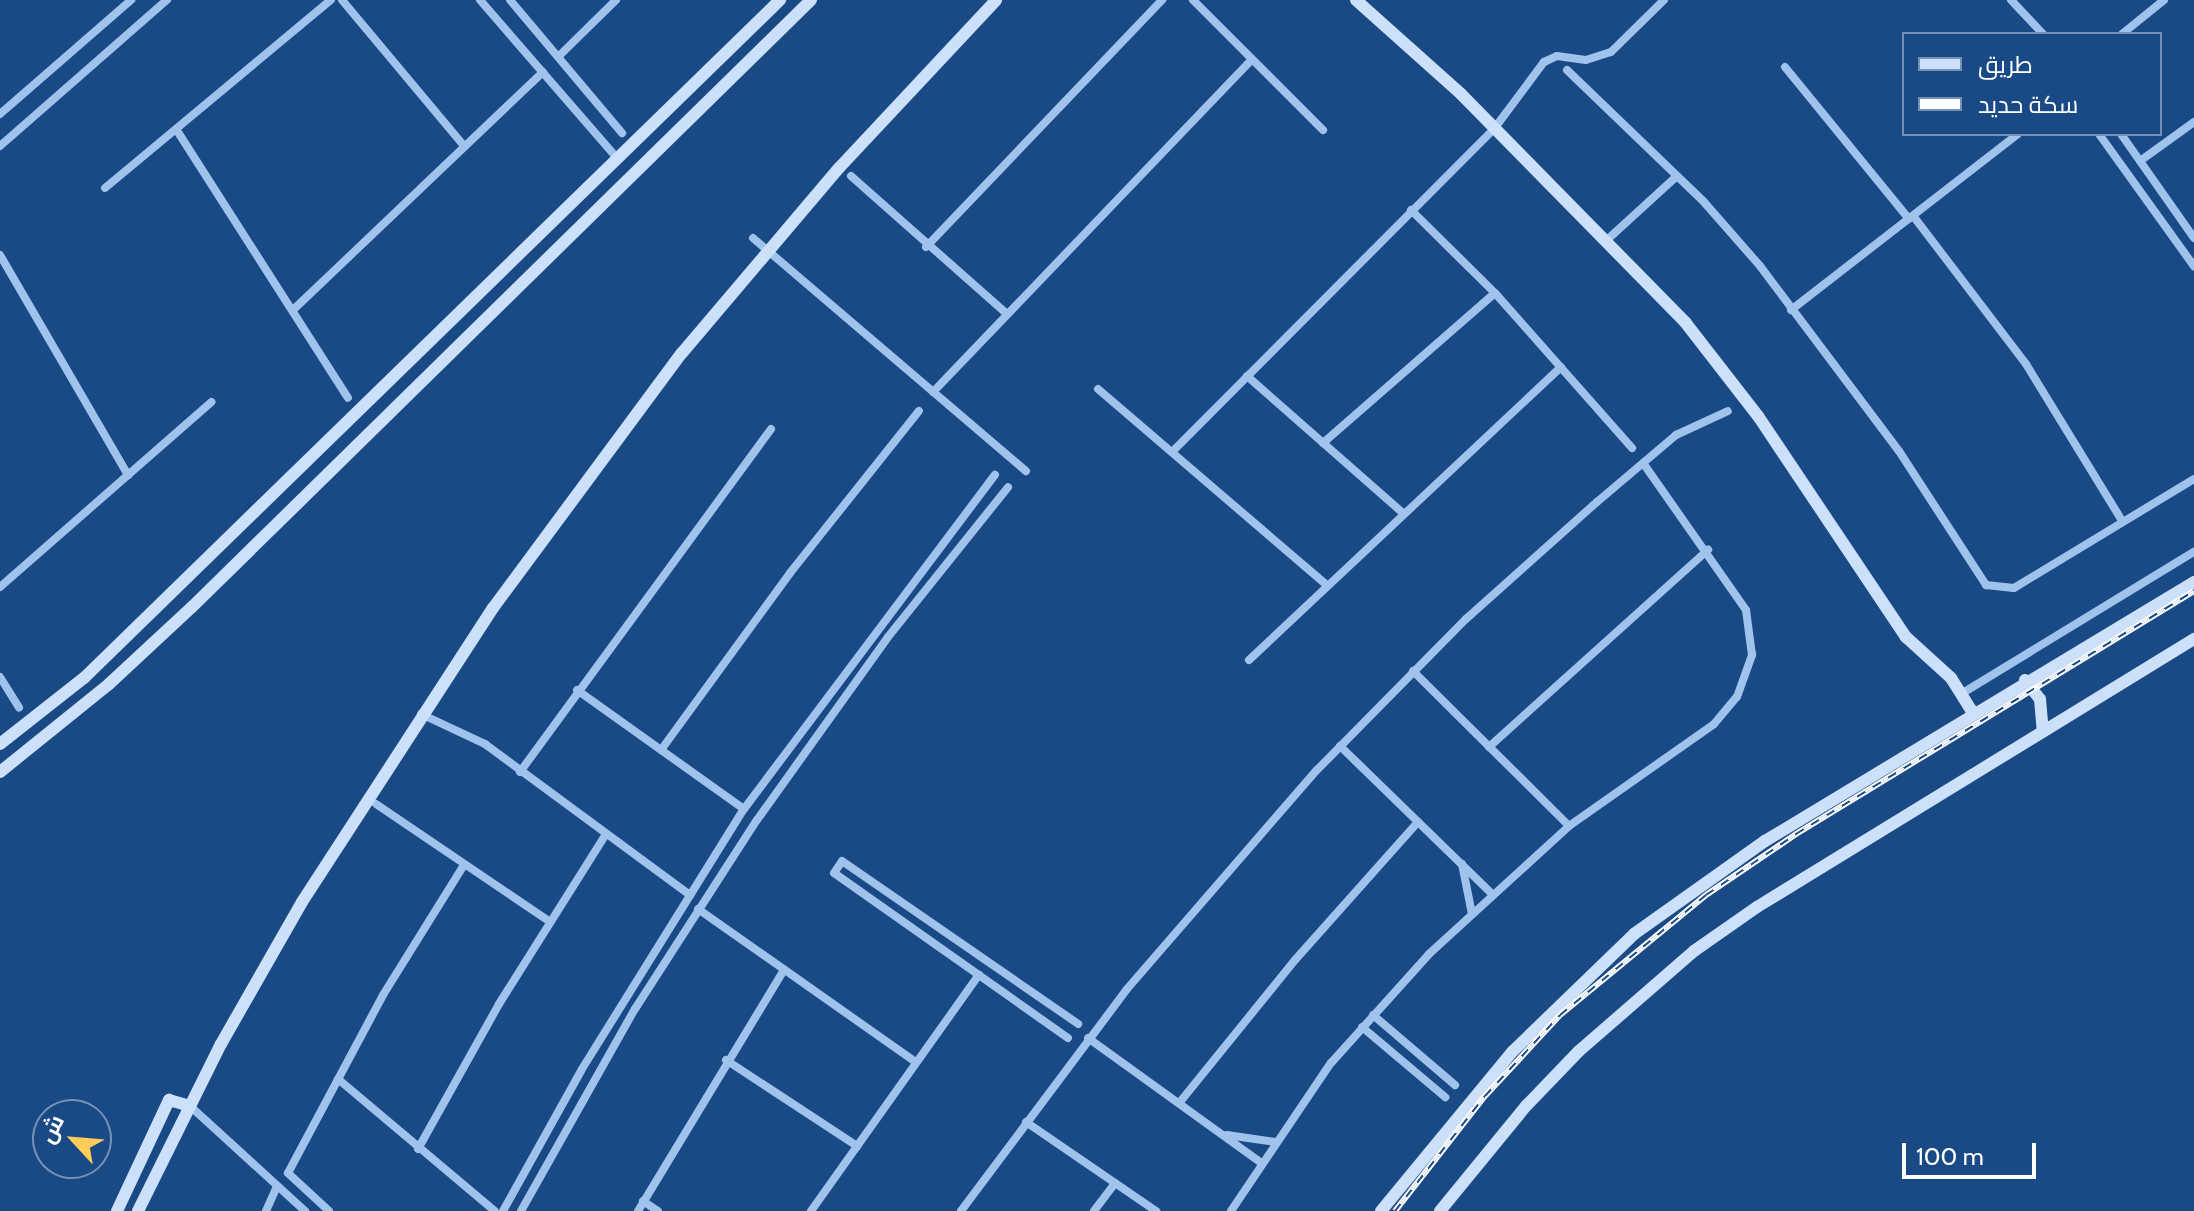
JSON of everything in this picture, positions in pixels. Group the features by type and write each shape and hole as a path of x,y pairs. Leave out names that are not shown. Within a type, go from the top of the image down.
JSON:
{"street":[{"path":"0,114 131,0"},
{"path":"0,146 167,0"},
{"path":"105,188 331,0"},
{"path":"342,0 464,146"},
{"path":"480,0 617,158"},
{"path":"510,0 622,133"},
{"path":"559,56 616,0"},
{"path":"0,744 64,696 149,615 780,0"},
{"path":"0,772 166,630 811,0"},
{"path":"138,1211 190,1106 302,902 421,714 597,462 767,251 996,0"},
{"path":"926,247 1162,0"},
{"path":"1193,0 1323,130"},
{"path":"1356,0 1608,239 1720,365 1906,637 1961,694 1973,713"},
{"path":"1172,452 1494,129 1548,59 1586,60 1611,52 1664,0"},
{"path":"2011,0 2041,32"},
{"path":"2124,32 2164,0"},
{"path":"933,392 1252,59"},
{"path":"1785,67 1912,218 2026,364 2123,522"},
{"path":"1567,70 1743,245 1899,451 1986,585 2014,588 2194,479"},
{"path":"293,310 543,72"},
{"path":"2140,161 2194,122"},
{"path":"176,129 348,398"},
{"path":"1791,310 2015,136"},
{"path":"2100,136 2194,265"},
{"path":"2122,136 2194,238"},
{"path":"851,176 926,247 1007,314"},
{"path":"1608,239 1677,176"},
{"path":"1411,210 1495,293 1632,448"},
{"path":"542,230 559,247"},
{"path":"753,238 1026,471"},
{"path":"0,255 4,270 128,475"},
{"path":"1323,443 1495,293"},
{"path":"1249,660 1402,512 1561,367"},
{"path":"1247,376 1402,512"},
{"path":"1098,389 1327,585"},
{"path":"0,587 211,402"},
{"path":"661,750 790,573 919,411"},
{"path":"961,1211 1088,1038 1219,878 1340,746 1413,671 1643,463 1687,428 1728,411"},
{"path":"520,772 577,690 771,429"},
{"path":"1231,1211 1275,1142 1373,1015 1492,894 1569,826 1714,724 1743,687 1752,655 1750,621 1736,590 1643,463"},
{"path":"503,1211 744,809 995,475"},
{"path":"521,1211 698,909 850,689 1008,487"},
{"path":"965,514 978,525"},
{"path":"1489,747 1708,550"},
{"path":"1961,694 2194,552"},
{"path":"1381,1211 1512,1052 1634,934 1765,841 2025,680 2193,585"},
{"path":"149,615 154,627 166,630"},
{"path":"134,629 147,637 147,648"},
{"path":"1440,1211 1526,1106 1579,1051 1694,951 1757,907 2194,639"},
{"path":"1413,671 1569,826"},
{"path":"0,677 19,708"},
{"path":"2025,680 2043,707 2043,731"},
{"path":"577,690 744,809"},
{"path":"421,714 477,738 690,895"},
{"path":"1340,746 1492,894"},
{"path":"376,804 550,922"},
{"path":"1180,1102 1304,948 1418,822"},
{"path":"418,1149 550,922 606,834"},
{"path":"1068,1038 834,873 842,861 1078,1024"},
{"path":"1462,864 1472,914"},
{"path":"329,1211 288,1173 338,1079 464,865"},
{"path":"698,909 916,1062"},
{"path":"638,1211 726,1060 784,970"},
{"path":"811,1211 979,975"},
{"path":"1025,1008 1035,994"},
{"path":"1373,1015 1455,1085"},
{"path":"1362,1027 1445,1097"},
{"path":"1088,1038 1227,1135 1261,1163"},
{"path":"726,1060 857,1146"},
{"path":"338,1079 495,1211"},
{"path":"117,1211 169,1100 190,1106 305,1211"},
{"path":"1026,1122 1156,1211"},
{"path":"1227,1135 1275,1142"},
{"path":"1094,1211 1115,1183"},
{"path":"266,1211 277,1186"},
{"path":"643,1201 658,1211"}],"railway":[{"path":"1395,1211 1485,1096 1560,1015 1706,895 1796,834 2194,591"}]}
